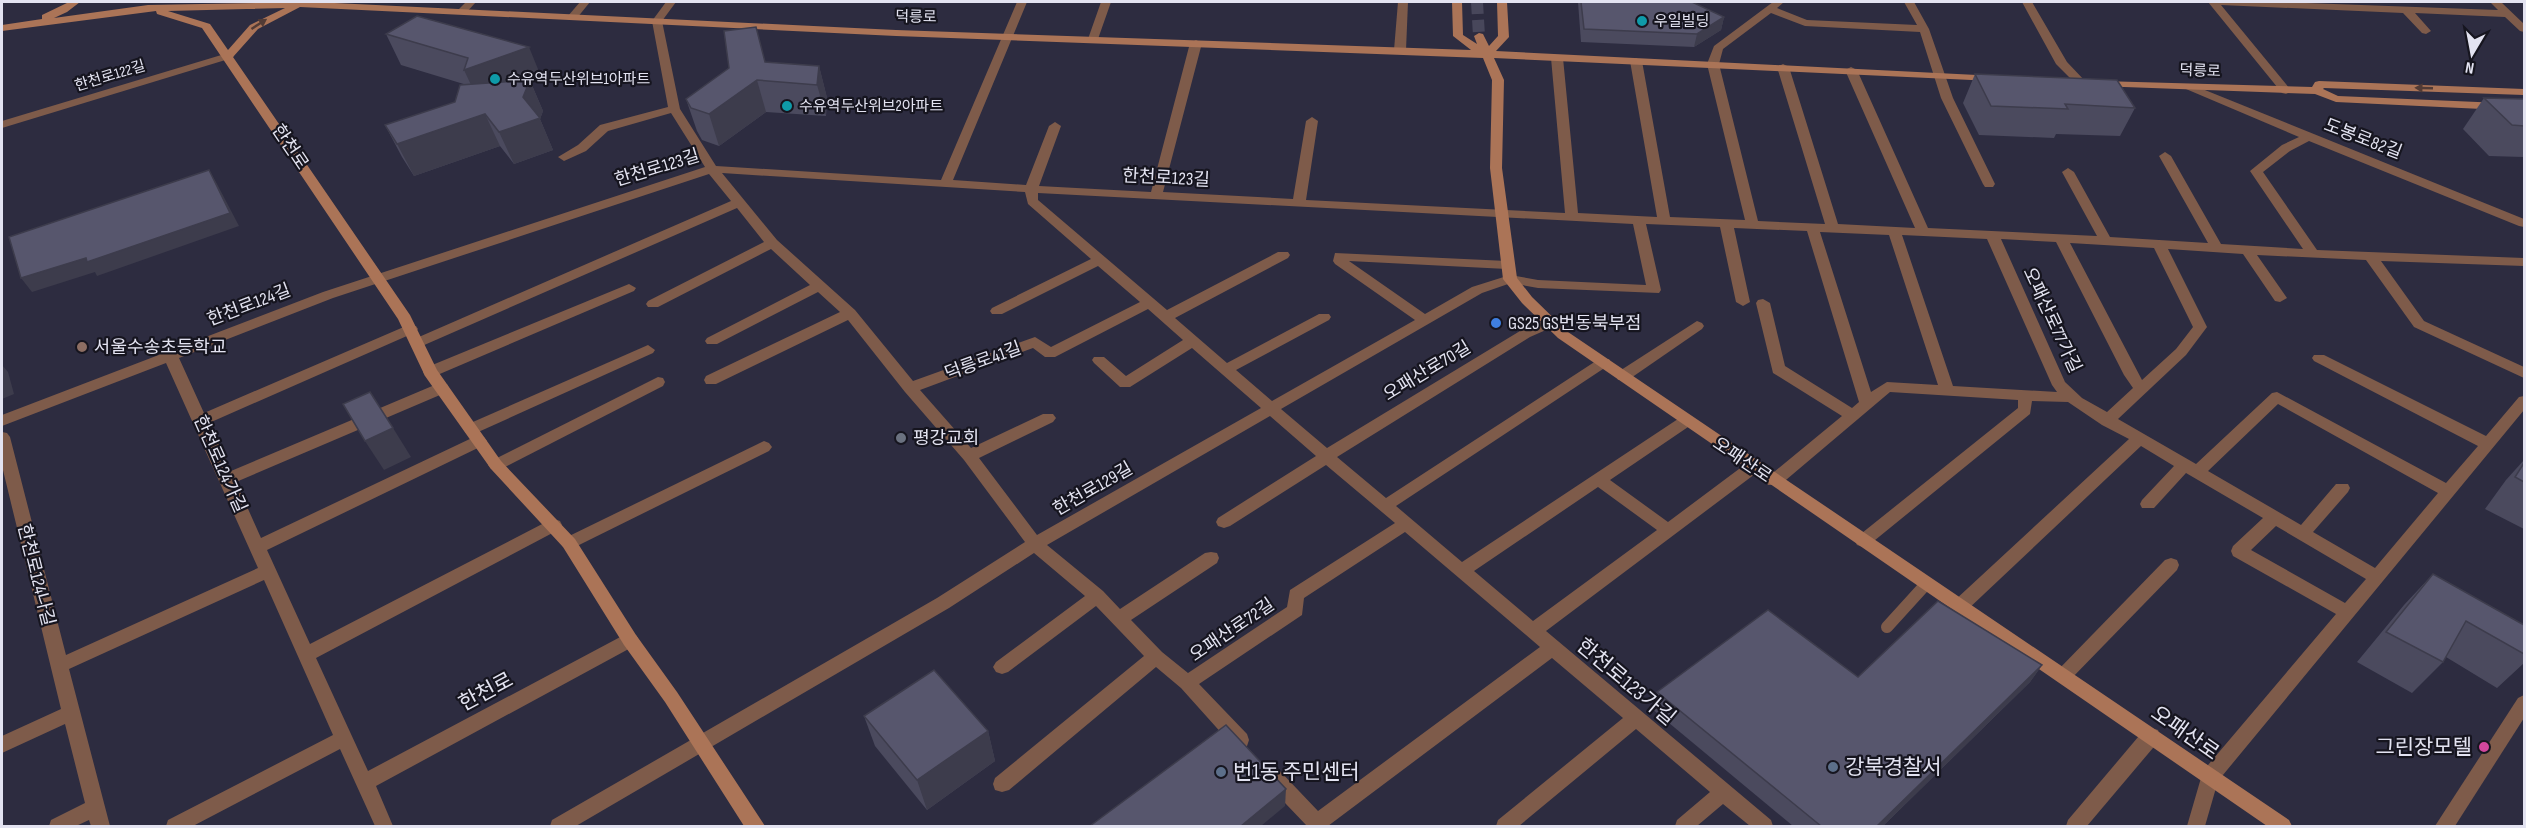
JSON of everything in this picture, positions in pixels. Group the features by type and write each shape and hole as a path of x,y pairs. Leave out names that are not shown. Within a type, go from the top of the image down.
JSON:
{"main road":[{"path":"21,25 55,14 75,2"},
{"path":"1457,2 1458,36 1486,55"},
{"path":"1486,55 1504,37 1502,2"},
{"name":"덕릉로","path":"2,28 147,4 300,4 896,33 1400,50 2000,79"},
{"name":"한천로","path":"147,4 206,26 378,279 414,336 430,372 496,465 569,543 630,640 671,697 755,826"},
{"path":"228,56 254,27 300,4"},
{"path":"1479,36 1498,80 1496,168 1508,272"},
{"name":"덕릉로","path":"2059,82 2318,91 2336,99 2524,108"},
{"name":"덕릉로","path":"2318,91 2319,84 2524,92"},
{"name":"오패산로","path":"1508,272 1527,300 1563,335 1686,422 2282,826"}],"street":[{"path":"461,12 471,2"},
{"path":"573,16 585,2"},
{"path":"671,2 657,21 674,109 712,169 772,243 850,313 909,388 969,456 1035,544 1097,596 1156,657 1187,683 1318,825 1552,648"},
{"path":"945,184 1022,2"},
{"path":"1093,39 1106,2"},
{"path":"1400,50 1403,2"},
{"path":"1752,224 1713,64 1718,48 1779,2"},
{"path":"1909,2 1924,29 1947,98 1989,184"},
{"path":"2027,2 2062,64 2082,84"},
{"path":"2214,2 2351,4 2508,14"},
{"path":"2214,2 2286,91"},
{"path":"2414,2 2423,10"},
{"path":"2495,2 2524,29"},
{"path":"1769,9 1805,23 1924,29"},
{"path":"2405,9 2426,31"},
{"path":"1156,196 1196,43"},
{"name":"한천로122길","path":"2,125 228,56"},
{"path":"1557,58 1572,216"},
{"path":"1636,62 1664,220"},
{"path":"1783,67 1833,228"},
{"path":"1851,70 1923,232"},
{"name":"도봉로82길","path":"2190,87 2524,223"},
{"path":"564,157 582,148 604,128 674,109"},
{"path":"1299,203 1312,121"},
{"path":"1031,189 1055,126"},
{"path":"2309,137 2286,148 2256,171 2313,254"},
{"path":"2165,156 2217,248"},
{"name":"한천로123길","path":"378,279 712,169 1031,189 1502,214 2061,238 2313,254 2524,262"},
{"path":"2068,172 2106,241"},
{"name":"한천로123가길","path":"1031,189 1032,201 1099,260 1327,457 1764,826"},
{"path":"200,421 414,336 739,202"},
{"path":"1425,320 1340,261 1341,256 1508,272 1538,284 1654,290 1638,219"},
{"path":"1726,223 1743,302"},
{"path":"1812,227 1867,403"},
{"path":"1894,231 1947,390"},
{"name":"오패산로77가길","path":"1992,235 2060,385 2071,396 2138,440 2377,577"},
{"path":"2061,238 2131,375 2142,390"},
{"path":"653,304 772,243"},
{"path":"2107,421 2181,352 2200,327 2159,245"},
{"path":"2247,250 2280,298"},
{"path":"1165,317 1283,255"},
{"path":"2371,256 2419,324 2524,373"},
{"path":"997,311 1099,260"},
{"name":"한천로129길","path":"560,826 943,603 1035,544 1272,410 1508,272"},
{"name":"한천로124길","path":"2,421 328,295 378,279"},
{"path":"712,341 820,285"},
{"path":"430,372 629,288"},
{"name":"덕릉로41길","path":"909,388 1035,342 1050,354 1149,303"},
{"path":"1762,303 1778,369 1851,416"},
{"path":"711,380 850,313"},
{"path":"1226,370 1323,317"},
{"name":"오패산로70길","path":"1224,522 1327,457 1339,447 1525,334 1550,323"},
{"path":"1623,376 1697,326"},
{"path":"1099,360 1125,383 1192,340"},
{"path":"257,547 475,435 648,350"},
{"name":"한천로124가길","path":"171,357 384,826"},
{"path":"2319,358 2488,444"},
{"path":"1385,506 1604,362"},
{"path":"496,465 658,382"},
{"path":"1774,481 1887,387 2025,396 2071,396"},
{"path":"227,479 442,388"},
{"path":"1863,541 2025,410 2025,396"},
{"path":"2148,504 2277,397 2449,492"},
{"path":"2196,826 2210,777 2524,401"},
{"path":"969,456 1048,418"},
{"path":"1461,571 1686,422"},
{"name":"한천로124나길","path":"2,437 100,826"},
{"path":"1960,606 2138,440"},
{"path":"569,543 764,447"},
{"path":"1533,631 1753,467"},
{"path":"1599,480 1668,530"},
{"path":"2302,534 2342,488"},
{"path":"2274,518 2239,551 2347,612"},
{"name":"오패산로72길","path":"1187,683 1296,610 1296,595 1406,524"},
{"path":"306,655 554,525"},
{"path":"1120,618 1211,558"},
{"path":"2063,676 2171,565"},
{"path":"59,666 268,572"},
{"path":"1002,667 1097,596"},
{"name":"한천로","path":"364,783 630,640"},
{"path":"1002,784 1156,657"},
{"path":"2444,826 2524,703"},
{"path":"2,745 71,713"},
{"path":"1505,826 1636,718"},
{"path":"2075,826 2151,736"},
{"path":"175,826 344,738"},
{"path":"1684,826 1723,792"},
{"path":"58,826 95,807"}],"lane":[{"path":"1887,627 1927,584"}],"building":[{"path":"1581,2 1692,2 1724,17 1697,34 1584,29"},
{"path":"417,16 529,47 464,70 468,58 386,34"},
{"path":"756,27 765,62 819,66 817,85 757,80 709,114 691,108 686,99 729,68 724,31"},
{"path":"1975,74 2117,80 2135,108 2065,104 2068,109 1991,106"},
{"path":"530,80 523,97 540,118 499,132 485,114 397,144 385,125 455,102 460,85"},
{"path":"2484,98 2524,99 2524,126 2512,125"},
{"path":"209,170 230,213 87,262 86,258 21,278 9,237"},
{"path":"370,392 393,428 365,441 343,404"},
{"path":"2524,463 2524,482 2515,477"},
{"path":"2433,574 2524,625 2524,654 2466,621 2443,662 2386,632"},
{"name":"강북경찰서","path":"1938,601 2042,665 1877,826 1821,826 1657,692 1768,610 1858,677"},
{"path":"934,670 988,731 917,780 864,716"},
{"name":"번1동 주민센터","path":"1226,725 1286,789 1241,826 1090,826"}],"tunnel":[{"path":"1477,2 1479,36"}],"place":[{"name":"우일빌딩","path":"1642,21"},
{"name":"수유역두산위브1아파트","path":"495,79"},
{"name":"수유역두산위브2아파트","path":"787,106"},
{"name":"GS25 GS번동북부점","path":"1496,323"},
{"name":"서울수송초등학교","path":"82,347"},
{"name":"평강교회","path":"901,438"},
{"name":"그린장모텔","path":"2484,747"},
{"name":"강북경찰서","path":"1833,767"},
{"name":"번1동 주민센터","path":"1221,772"}]}
